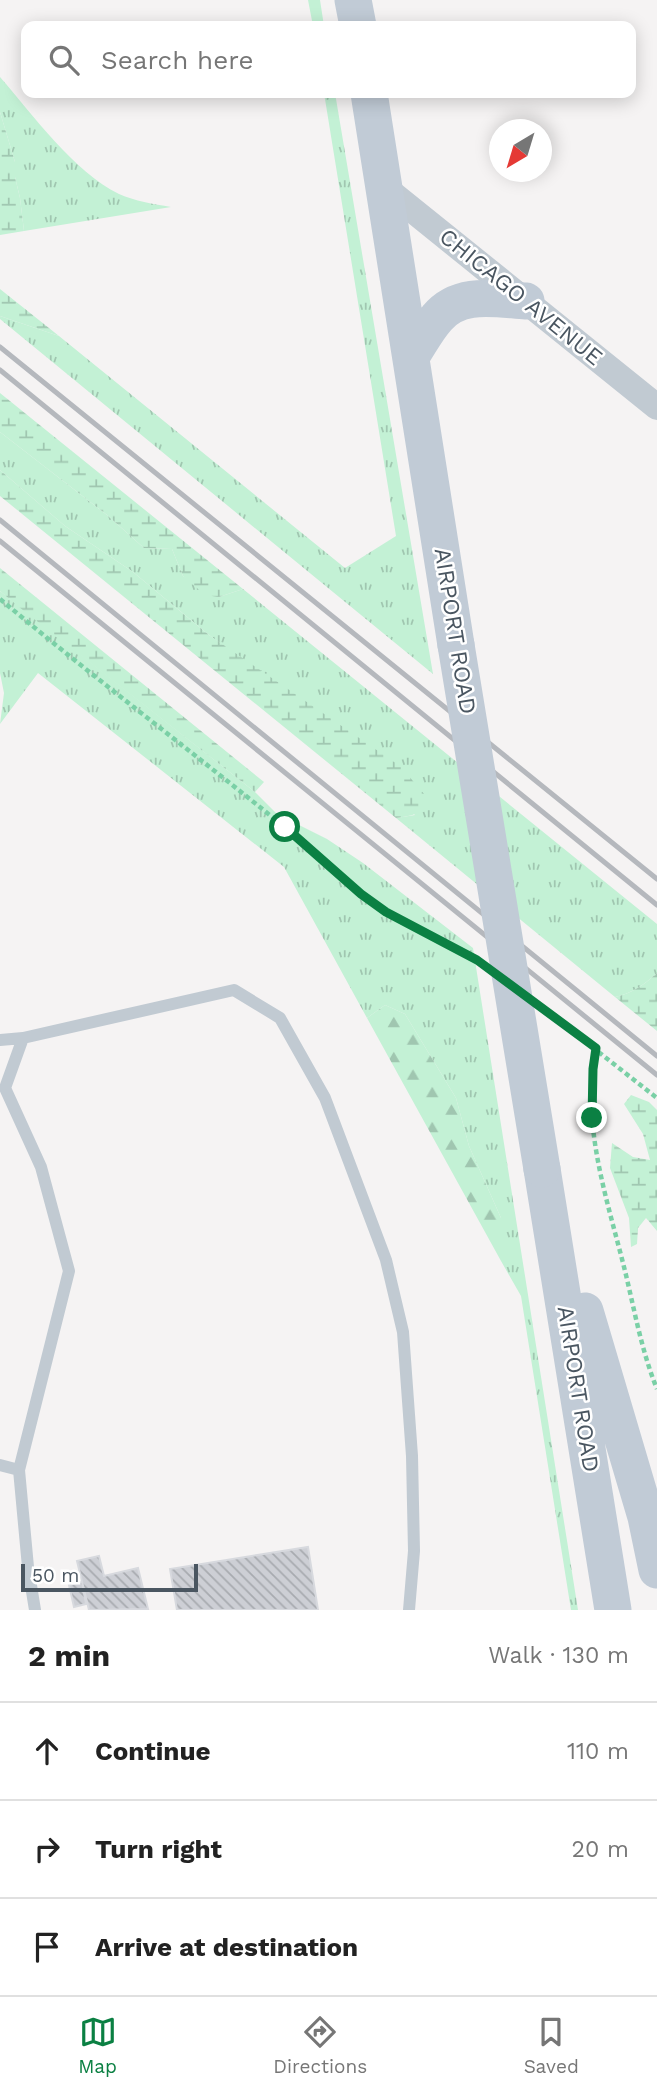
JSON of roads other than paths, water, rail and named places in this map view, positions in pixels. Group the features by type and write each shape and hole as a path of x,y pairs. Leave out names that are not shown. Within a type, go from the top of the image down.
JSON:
{"main road":[{"path":"353,0 357,21"},
{"name":"AIRPORT ROAD","path":"370,98 613,1610"},
{"path":"412,355 437,317 451,305 469,299 526,300"},
{"name":"AIRPORT ROAD","path":"542,1169 646,1517 657,1570"}],"street":[{"name":"CHICAGO AVENUE","path":"384,187 657,407"}],"lane":[{"path":"0,1040 23,1038 234,990 279,1018 325,1098 386,1260 403,1332 412,1456 414,1550 409,1610"},
{"path":"23,1038 5,1088 41,1167 69,1271 19,1470 35,1610"},
{"path":"0,1465 19,1470"}],"railway":[{"path":"0,347 657,879"},
{"path":"0,370 657,905"},
{"path":"0,520 657,1056"},
{"path":"0,541 657,1075"}]}
